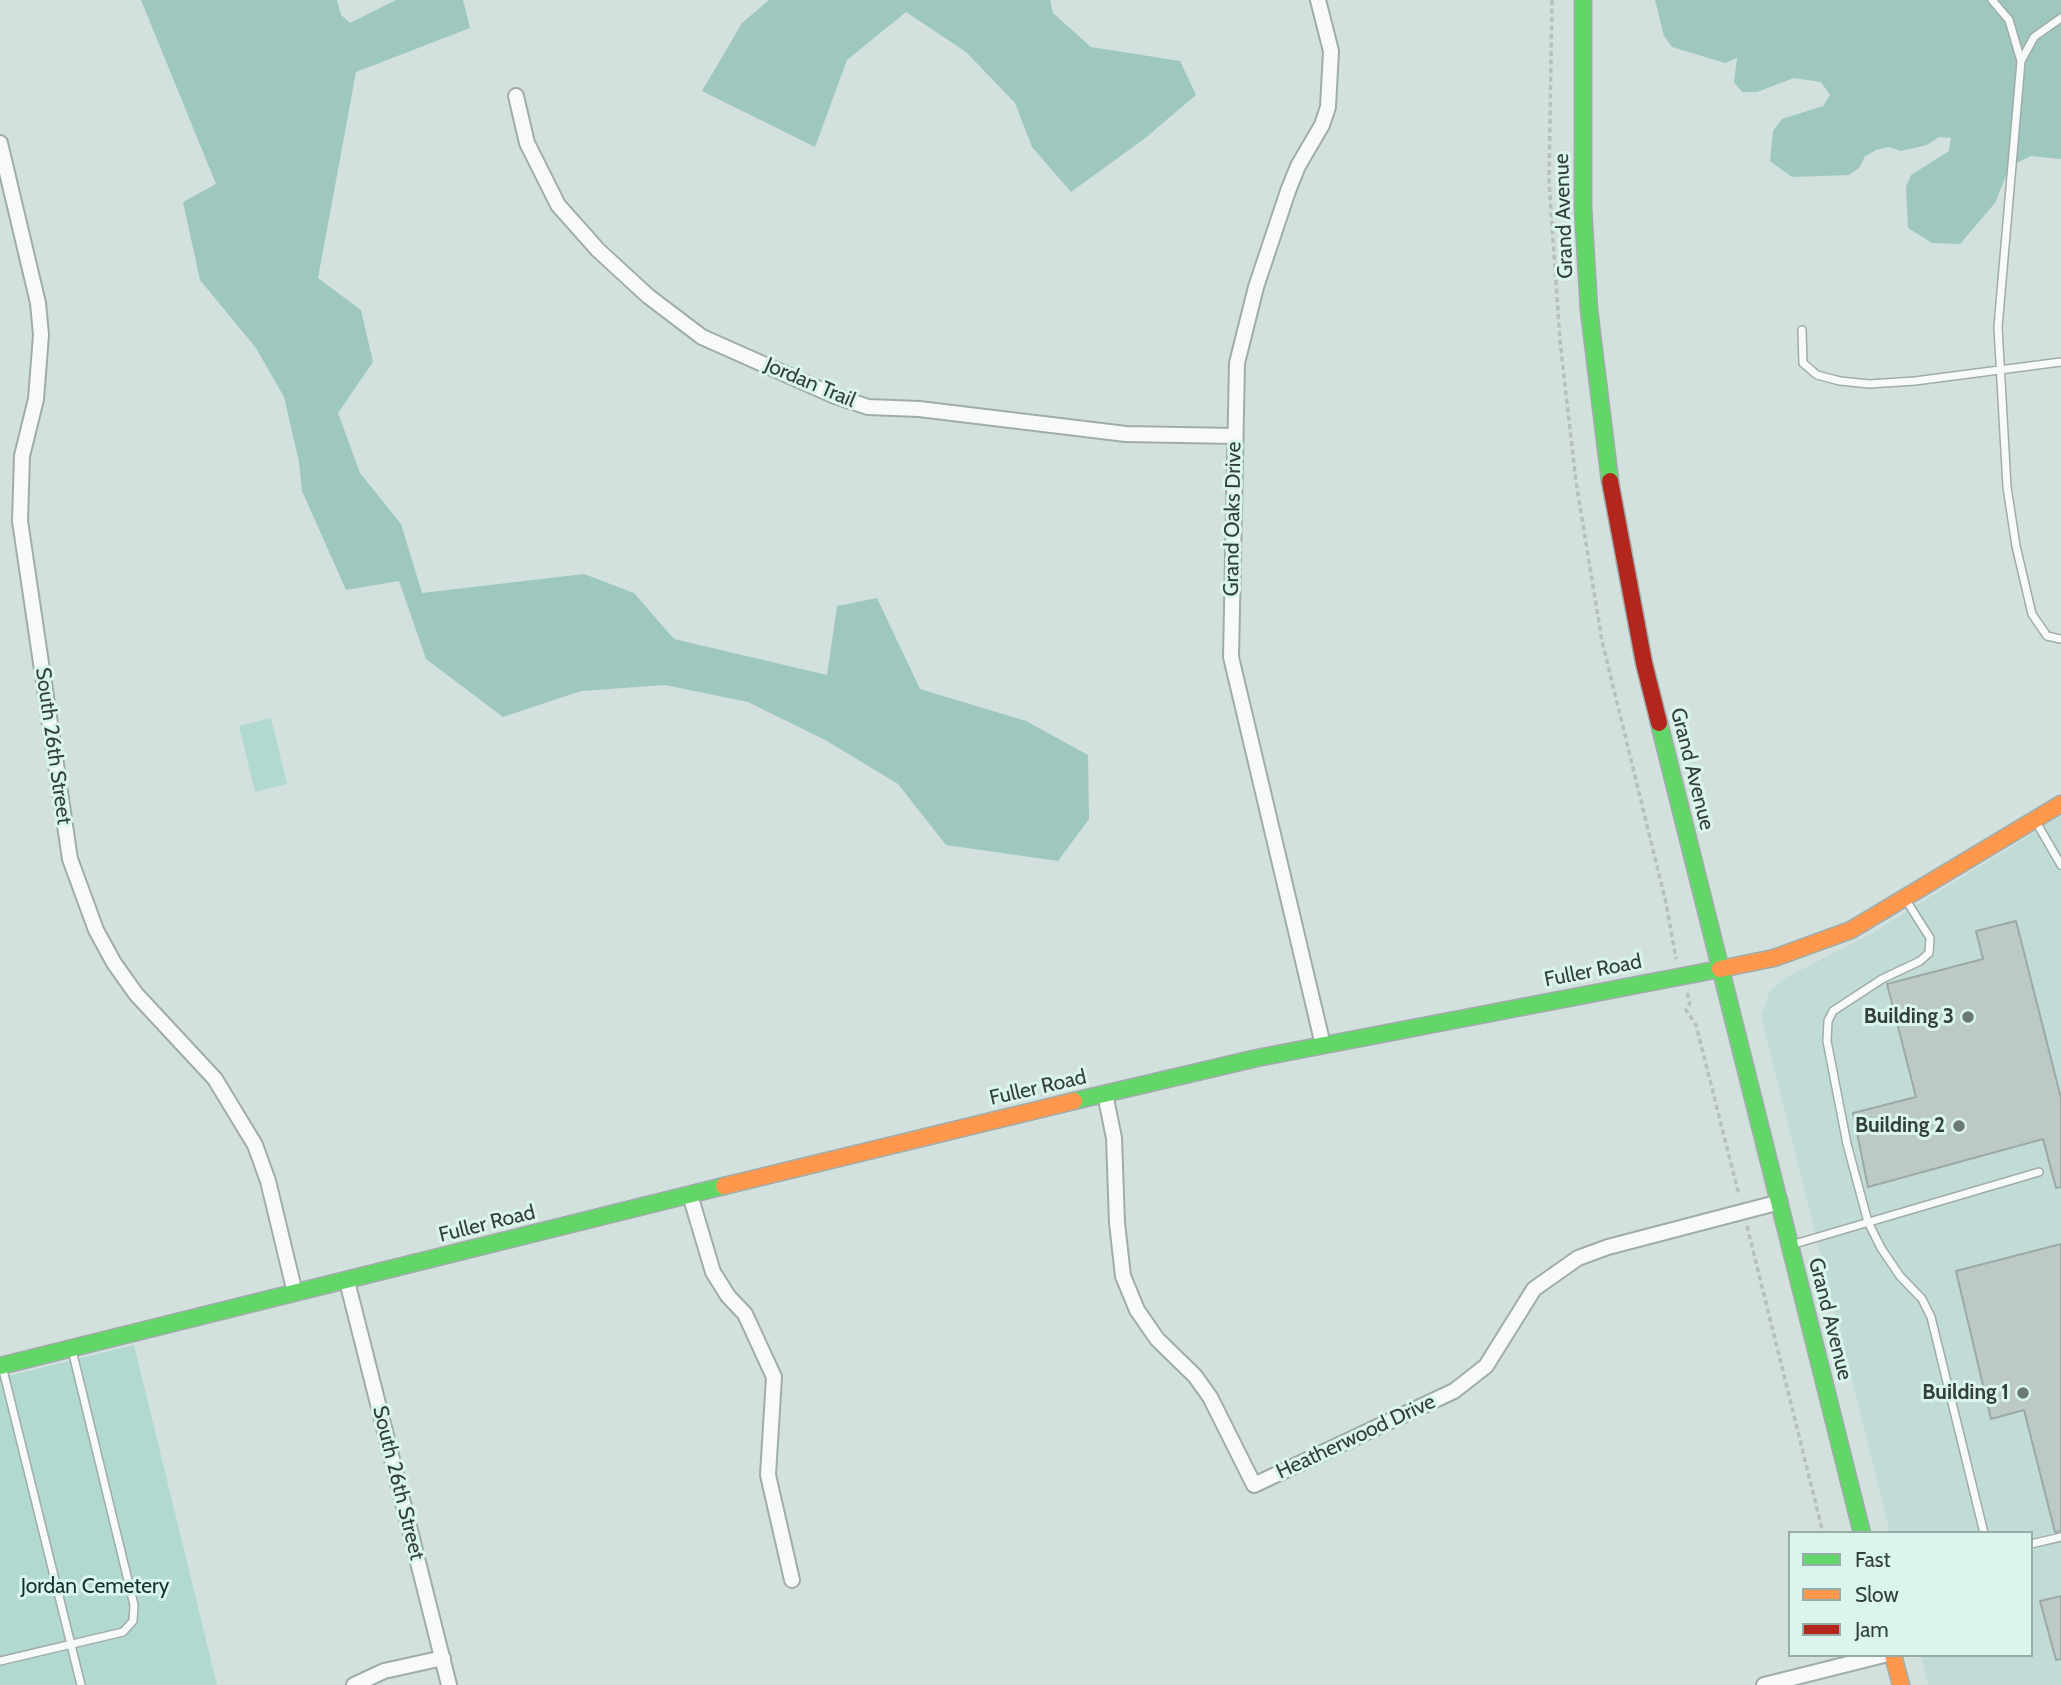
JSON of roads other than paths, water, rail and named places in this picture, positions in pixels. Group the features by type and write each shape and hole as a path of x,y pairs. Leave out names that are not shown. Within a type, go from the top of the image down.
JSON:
{"street":[{"name":"Grand Oaks Drive","path":"1318,0 1331,51 1328,107 1322,125 1298,166 1288,191 1256,287 1237,363 1232,670 1323,1045"},
{"name":"Grand Avenue","path":"1583,0 1583,208 1589,310 1611,493 1644,663 1862,1531"},
{"name":"Jordan Trail","path":"516,96 527,143 558,205 598,250 648,296 702,337 835,396 868,407 919,409 1126,434 1236,436"},
{"name":"South 26th Street","path":"0,143 38,303 41,335 36,399 22,456 20,521 70,859 96,930 114,963 140,999 215,1079 255,1145 268,1181 295,1293"},
{"name":"Fuller Road","path":"1,1366 1105,1094 1323,1045 1774,958 1852,930 2061,804"},
{"name":"Heatherwood Drive","path":"1105,1094 1114,1138 1117,1223 1124,1276 1137,1310 1157,1339 1195,1376 1210,1397 1254,1485 1454,1391 1486,1366 1534,1289 1578,1258 1608,1247 1780,1202"},
{"path":"690,1195 713,1272 745,1314 774,1377 768,1475 792,1580"},
{"name":"South 26th Street","path":"347,1280 449,1685"},
{"path":"1764,1685 1876,1657"},
{"path":"1894,1657 1901,1685"},
{"path":"354,1685 384,1671 443,1658"}],"lane":[{"path":"1992,0 2009,20 2021,61 1998,327 2007,487 2024,584 2038,624 2047,636 2061,639"},
{"path":"2021,61 2034,37 2061,18"},
{"path":"1802,330 1803,363 1817,375 1840,381 1868,384 1915,381 2061,362"},
{"path":"2035,820 2061,864"},
{"path":"1906,899 1930,938 1929,953 1920,961 1849,998 1833,1011 1827,1041 1847,1144 1868,1222 1881,1248 1900,1276 1922,1298 1931,1317 1984,1531"},
{"path":"1790,1245 2039,1172"},
{"path":"0,1661 123,1632 133,1621 134,1605 72,1349"},
{"path":"1,1366 81,1685"},
{"path":"2033,1544 2061,1537"}],"place":[{"name":"Building 3","path":"1968,1017"},
{"name":"Building 2","path":"1959,1126"},
{"name":"Building 1","path":"2023,1393"}],"park label":[{"name":"Jordan Cemetery","path":"95,1587"}]}
